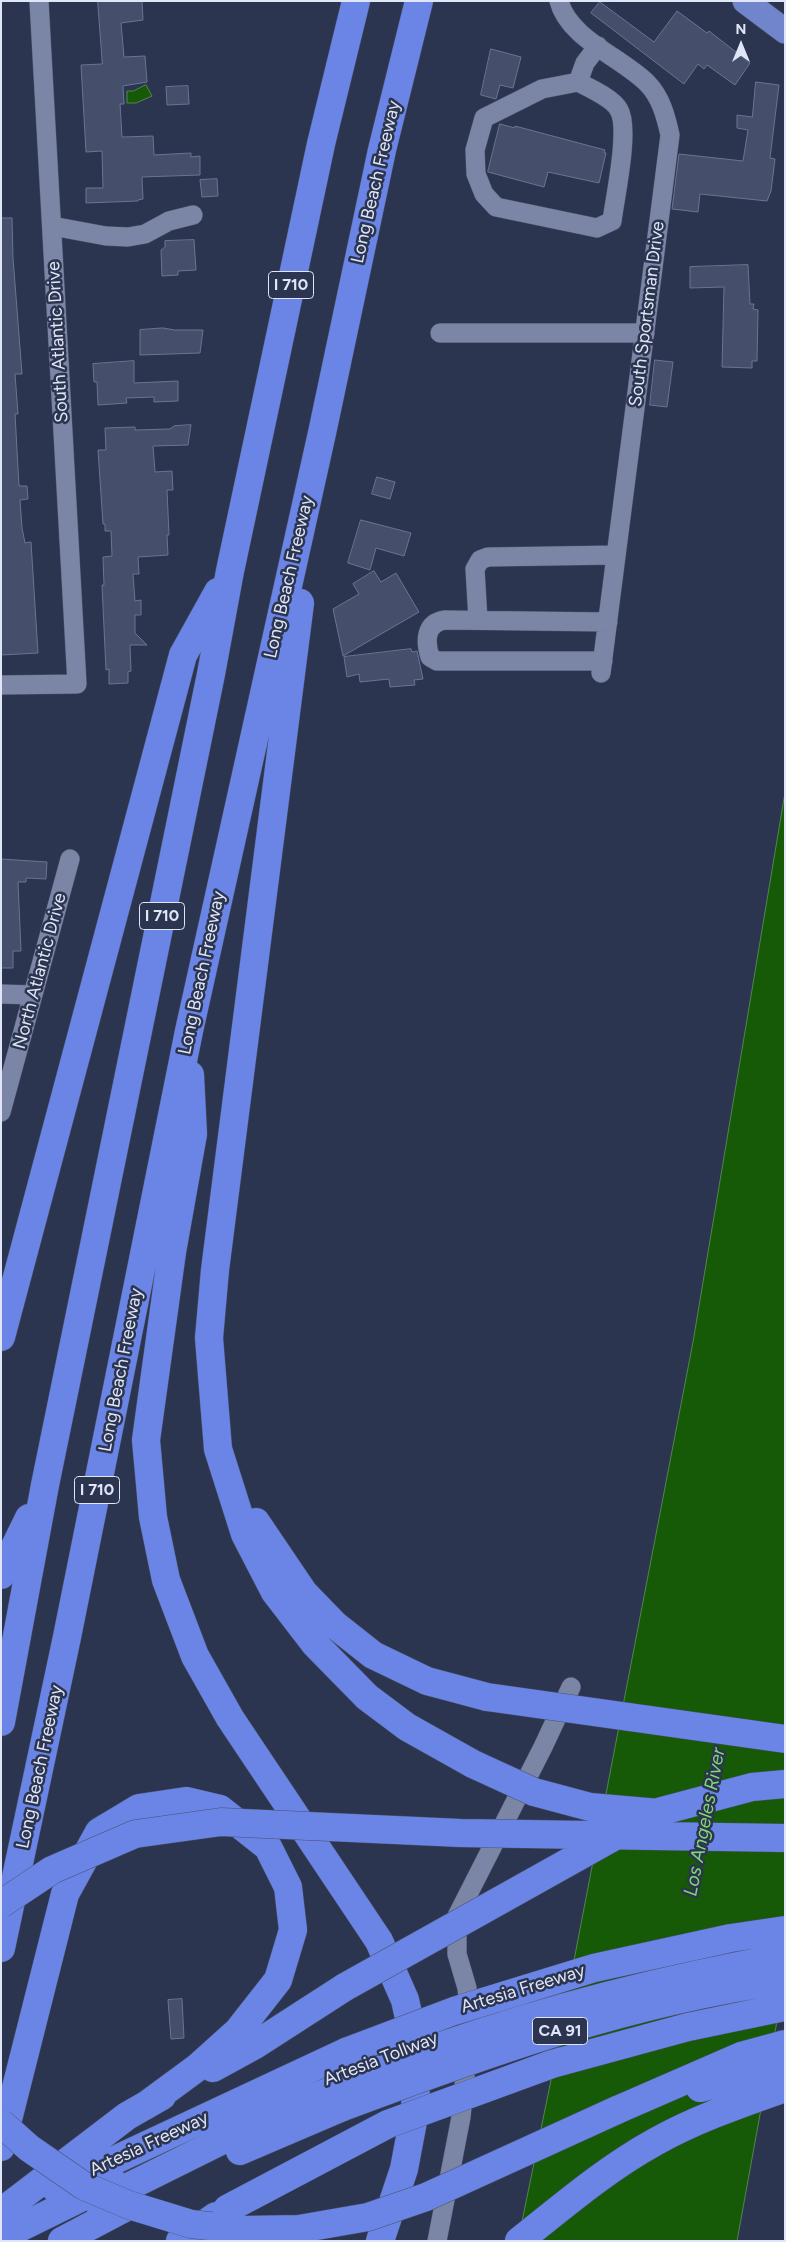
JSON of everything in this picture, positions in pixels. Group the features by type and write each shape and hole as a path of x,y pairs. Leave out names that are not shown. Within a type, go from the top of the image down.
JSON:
{"highway":[{"name":"I 710","path":"1,1722 45,1485 211,674 230,571 321,144 356,1"},
{"name":"Long Beach Freeway","path":"1,1948 69,1627 188,1031 322,432 382,150 419,1"},
{"path":"322,432 215,1270 209,1338 218,1449 226,1477 245,1534 275,1592 316,1644 367,1697 407,1727 473,1764 534,1792 590,1807 670,1814 785,1828"},
{"path":"1,1336 183,655 230,571"},
{"path":"188,1031 193,1134 172,1252 146,1440 153,1517 166,1580 195,1656 230,1718 379,1941 405,2000 417,2054 416,2111 404,2169 380,2241"},
{"path":"226,1477 304,1593 336,1625 374,1655 427,1682 487,1697 785,1740"},
{"path":"1,1575 45,1485"},
{"path":"1,2212 127,2116 255,2045 345,1987 658,1812 752,1787 785,1784"},
{"path":"1,2147 65,1894 99,1832 139,1808 186,1801 220,1809 268,1848 288,1886 293,1930 278,1980 238,2031 198,2067 145,2106"},
{"path":"1,1904 52,1870 135,1834 221,1822 460,1833 785,1838"},
{"name":"Artesia Freeway","path":"62,2241 250,2146 344,2079 454,2011 594,1968 731,1938 785,1930"},
{"name":"Artesia Tollway","path":"1,2237 246,2116 344,2079 506,2012 637,1975 785,1945"},
{"name":"Artesia Tollway","path":"21,2241 344,2079 439,2047 606,1996 695,1974 785,1957"},
{"name":"Artesia Freeway","path":"1,2212 344,2079 467,2060 596,2020 735,1987 785,1980"},
{"path":"180,2241 227,2209 388,2124 552,2064 688,2027 785,2007"},
{"path":"1,2122 29,2148 84,2186 129,2206 191,2224 244,2230 299,2229 368,2217 426,2197 741,2056 785,2044"},
{"path":"617,2110 785,2068"},
{"path":"519,2241 596,2179 654,2142 704,2117 785,2088"}],"main road":[{"path":"748,4 785,31"}],"street":[{"name":"South Atlantic Drive","path":"1,684 77,684 39,1"},
{"name":"South Sportsman Drive","path":"478,620 438,621 431,626 427,634 430,658 438,661 602,667 670,135 664,110 648,84 573,28 559,1"},
{"path":"578,82 585,63 598,46"},
{"path":"578,82 599,93 619,109 624,130 612,221 597,228 496,207 484,194 476,174 474,150 484,118 542,89 578,82"},
{"path":"52,226 128,238 145,234 169,221 194,215"},
{"path":"440,333 645,333"},
{"path":"608,622 478,620 476,569 480,560 488,557 616,555"},
{"name":"North Atlantic Drive","path":"1,1112 70,859"},
{"path":"1,994 33,994"},
{"path":"437,2241 461,2117 470,2024 467,1988 457,1954 458,1916 543,1747 570,1687"}],"water":[{"path":"146,85 152,96 136,103 127,103 127,91 133,91"},
{"name":"Los Angeles River","path":"785,793 785,1977 737,2241 518,2241 550,2085 693,1342"}],"building":[{"path":"98,1 142,1 143,20 121,23 124,57 145,56 147,82 123,86 124,104 120,104 122,137 153,136 154,155 191,153 191,157 200,156 200,175 142,177 143,199 138,201 86,203 86,188 103,188 102,151 86,152 81,65 102,64"},
{"path":"600,2 654,42 677,11 707,33 709,31 750,63 735,85 707,65 704,69 698,64 684,84 591,13"},
{"path":"491,49 521,57 513,88 500,85 496,99 481,95"},
{"path":"756,82 779,85 770,158 775,159 771,191 767,201 700,194 698,212 672,209 679,154 743,161 748,130 737,128 737,115 752,117"},
{"path":"188,86 189,104 167,105 166,87"},
{"path":"500,124 515,128 515,126 605,150 604,153 606,153 599,183 548,172 544,187 488,172"},
{"path":"217,179 218,196 202,197 200,180"},
{"path":"1,218 12,218 13,258 22,374 15,374 18,414 15,414 19,486 27,486 28,499 20,500 25,543 31,542 38,653 1,655"},
{"path":"194,240 196,270 178,271 178,275 162,276 161,250 165,247 165,241"},
{"path":"748,265 750,304 754,304 753,309 758,310 757,361 752,361 752,368 722,367 724,287 690,288 690,267"},
{"path":"163,328 203,330 200,353 140,355 140,330"},
{"path":"655,360 673,362 667,407 650,405"},
{"path":"134,361 134,383 178,381 178,401 154,402 154,397 126,398 127,403 98,405 97,382 94,382 93,364"},
{"path":"191,425 188,445 153,446 155,472 172,471 173,490 167,490 168,555 138,557 139,574 133,574 135,601 141,600 141,615 135,615 135,633 147,645 130,645 131,671 128,672 128,683 109,684 109,669 106,670 102,585 104,585 103,557 112,556 111,531 105,531 105,524 103,524 98,450 106,450 105,428 135,427 135,430 170,429 174,426"},
{"path":"377,477 395,482 390,499 372,494"},
{"path":"361,520 411,533 404,556 376,548 370,570 348,563"},
{"path":"374,571 381,582 396,573 419,612 343,656 333,609 359,594 353,584"},
{"path":"411,649 412,652 417,651 423,679 414,680 415,685 390,687 389,679 360,682 359,674 347,677 344,657"},
{"path":"1,859 47,862 46,879 26,878 26,882 18,882 21,951 13,951 13,968 1,968"},
{"path":"182,1999 184,2038 171,2039 168,2000"}]}
